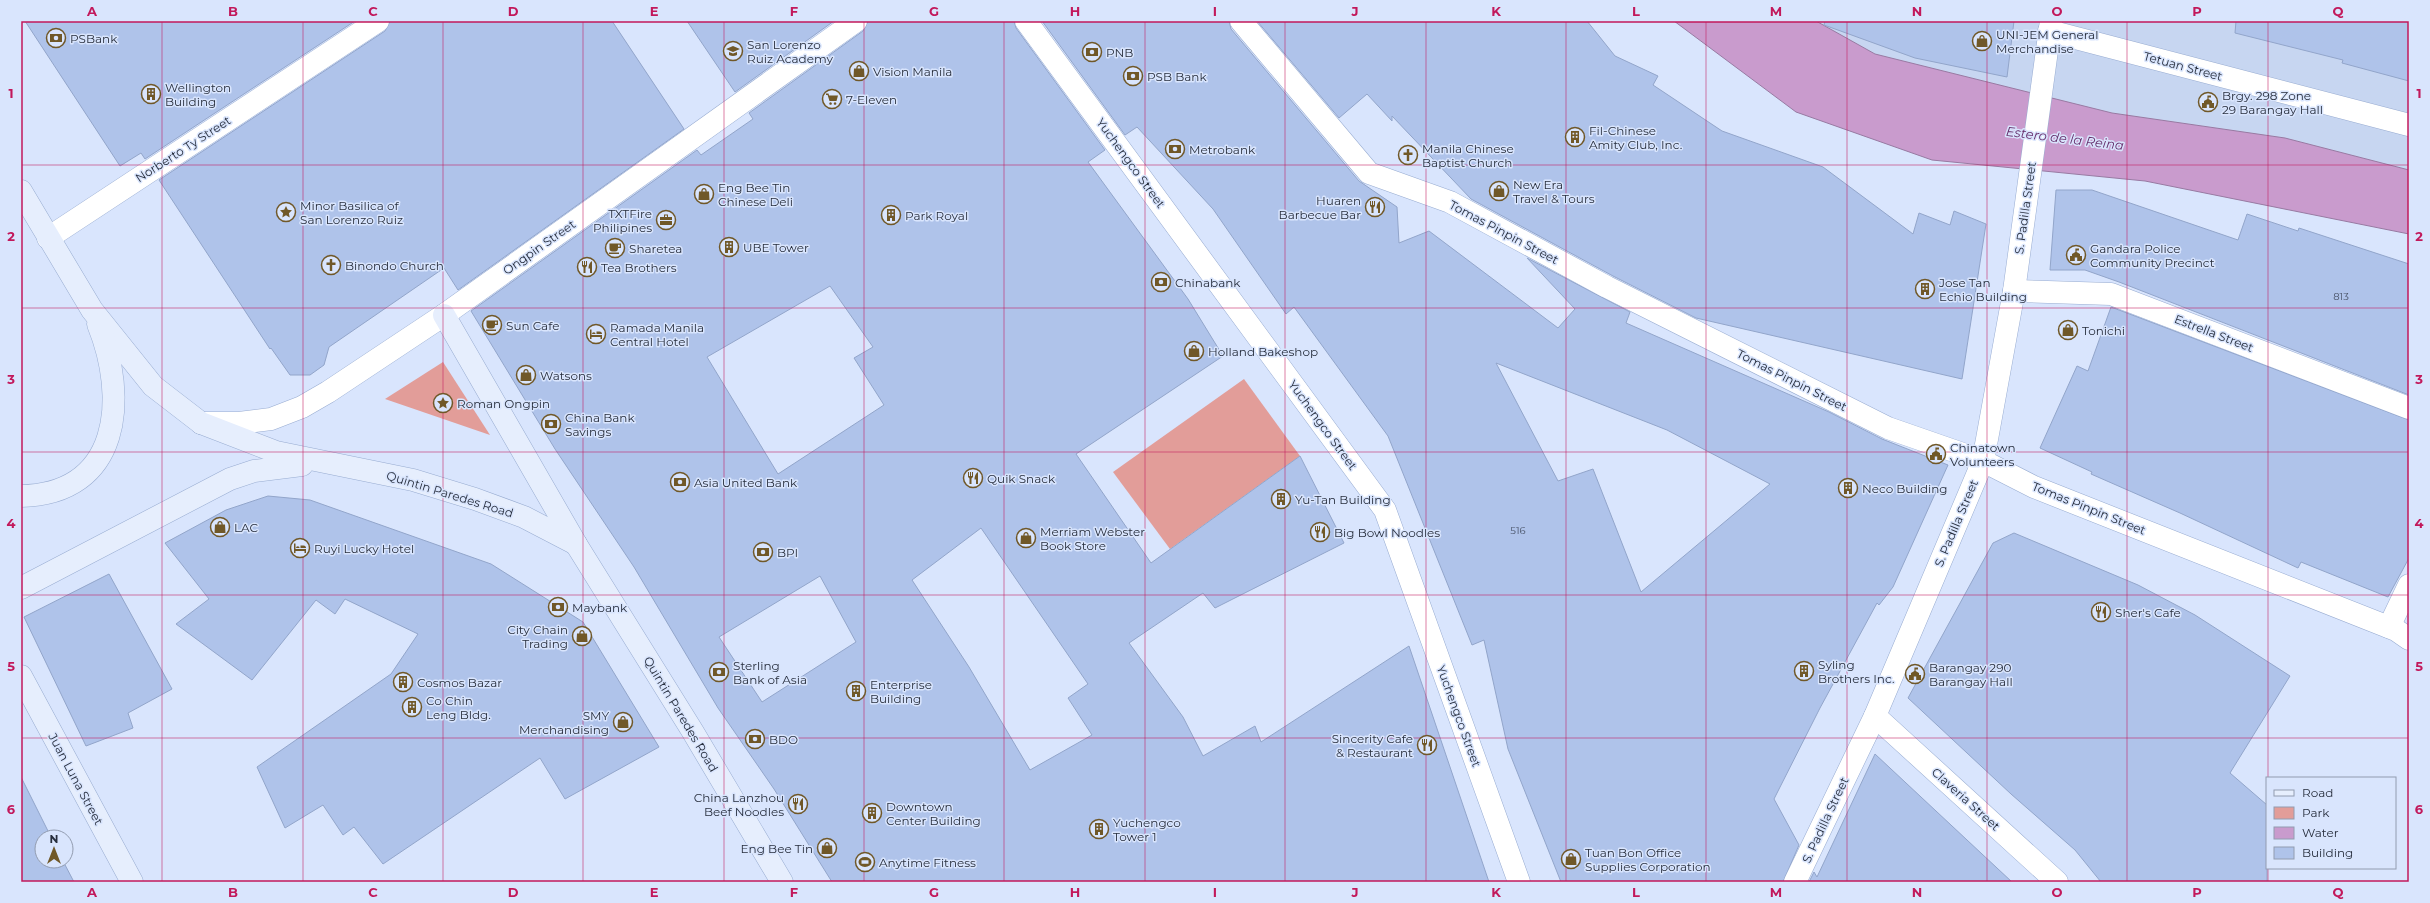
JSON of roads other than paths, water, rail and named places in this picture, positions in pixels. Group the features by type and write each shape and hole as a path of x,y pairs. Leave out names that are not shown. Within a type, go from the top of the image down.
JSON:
{"main road":[{"name":"Quintin Paredes Road","path":"21,191 92,310 153,386 200,423 276,452 413,480 475,499 524,517 576,544 693,732 782,882"},
{"path":"21,496 51,492 71,484 90,470 102,454 110,435 113,414 112,375 103,336 92,310"},
{"path":"444,314 576,544"},
{"path":"21,588 230,479 254,471 277,467 329,463"},
{"name":"Juan Luna Street","path":"21,676 132,882"}],"street":[{"name":"Norberto Ty Street","path":"48,238 378,21"},
{"name":"Ongpin Street","path":"200,423 239,423 271,419 302,407 328,392 444,314 856,21"},
{"name":"Yuchengco Street","path":"1026,21 1385,510 1519,882"},
{"name":"Tomas Pinpin Street","path":"1241,21 1369,172 1450,202 1607,287 1888,428 1983,461 2034,487 2389,627 2409,639"},
{"name":"S. Padilla Street","path":"1796,882 1875,716 1983,461 2014,291 2050,26"},
{"name":"Tetuan Street","path":"2050,26 2409,125"},
{"name":"Estrella Street","path":"2014,291 2111,294 2409,408"},
{"path":"2389,627 2409,585"},
{"name":"Claveria Street","path":"1875,716 2057,882"}],"water":[{"name":"Estero de la Reina","path":"1674,21 1816,21 1875,54 2112,113 2285,138 2409,170 2409,234 2145,181 1932,160 1796,112"}],"place":[{"name":"PSBank","path":"56,38"},
{"name":"UNI-JEM General Merchandise","path":"1982,41"},
{"name":"San Lorenzo Ruiz Academy","path":"733,51"},
{"name":"PNB","path":"1092,52"},
{"name":"Vision Manila","path":"859,71"},
{"name":"PSB Bank","path":"1133,76"},
{"name":"Wellington Building","path":"151,94"},
{"name":"7-Eleven","path":"832,99"},
{"name":"Brgy. 298 Zone 29 Barangay Hall","path":"2208,102"},
{"name":"Fil-Chinese Amity Club, Inc.","path":"1575,137"},
{"name":"Metrobank","path":"1175,149"},
{"name":"Manila Chinese Baptist Church","path":"1408,155"},
{"name":"New Era Travel & Tours","path":"1499,191"},
{"name":"Eng Bee Tin Chinese Deli","path":"704,194"},
{"name":"Huaren Barbecue Bar","path":"1375,207"},
{"name":"Minor Basilica of San Lorenzo Ruiz","path":"286,212"},
{"name":"Park Royal","path":"891,215"},
{"name":"TXTFire Philipines","path":"666,220"},
{"name":"UBE Tower","path":"729,247"},
{"name":"Sharetea","path":"615,248"},
{"name":"Gandara Police Community Precinct","path":"2076,255"},
{"name":"Binondo Church","path":"331,265"},
{"name":"Tea Brothers","path":"587,267"},
{"name":"Chinabank","path":"1161,282"},
{"name":"Jose Tan Echio Building","path":"1925,289"},
{"name":"Sun Cafe","path":"492,325"},
{"name":"Tonichi","path":"2068,330"},
{"name":"Ramada Manila Central Hotel","path":"596,334"},
{"name":"Holland Bakeshop","path":"1194,351"},
{"name":"Watsons","path":"526,375"},
{"name":"Roman Ongpin","path":"443,403"},
{"name":"China Bank Savings","path":"551,424"},
{"name":"Chinatown Volunteers","path":"1936,454"},
{"name":"Quik Snack","path":"973,478"},
{"name":"Asia United Bank","path":"680,482"},
{"name":"Neco Building","path":"1848,488"},
{"name":"Yu-Tan Building","path":"1281,499"},
{"name":"LAC","path":"220,527"},
{"name":"Big Bowl Noodles","path":"1320,532"},
{"name":"Merriam Webster Book Store","path":"1026,538"},
{"name":"Ruyi Lucky Hotel","path":"300,548"},
{"name":"BPI","path":"763,552"},
{"name":"Maybank","path":"558,607"},
{"name":"Sher's Cafe","path":"2101,612"},
{"name":"City Chain Trading","path":"582,636"},
{"name":"Syling Brothers Inc.","path":"1804,671"},
{"name":"Sterling Bank of Asia","path":"719,672"},
{"name":"Barangay 290 Barangay Hall","path":"1915,674"},
{"name":"Cosmos Bazar","path":"403,682"},
{"name":"Enterprise Building","path":"856,691"},
{"name":"Co Chin Leng Bldg.","path":"412,707"},
{"name":"SMY Merchandising","path":"623,722"},
{"name":"BDO","path":"755,739"},
{"name":"Sincerity Cafe & Restaurant","path":"1427,745"},
{"name":"China Lanzhou Beef Noodles","path":"798,804"},
{"name":"Downtown Center Building","path":"872,813"},
{"name":"Yuchengco Tower 1","path":"1099,829"},
{"name":"Eng Bee Tin","path":"827,848"},
{"name":"Tuan Bon Office Supplies Corporation","path":"1571,859"},
{"name":"Anytime Fitness","path":"865,862"}]}
